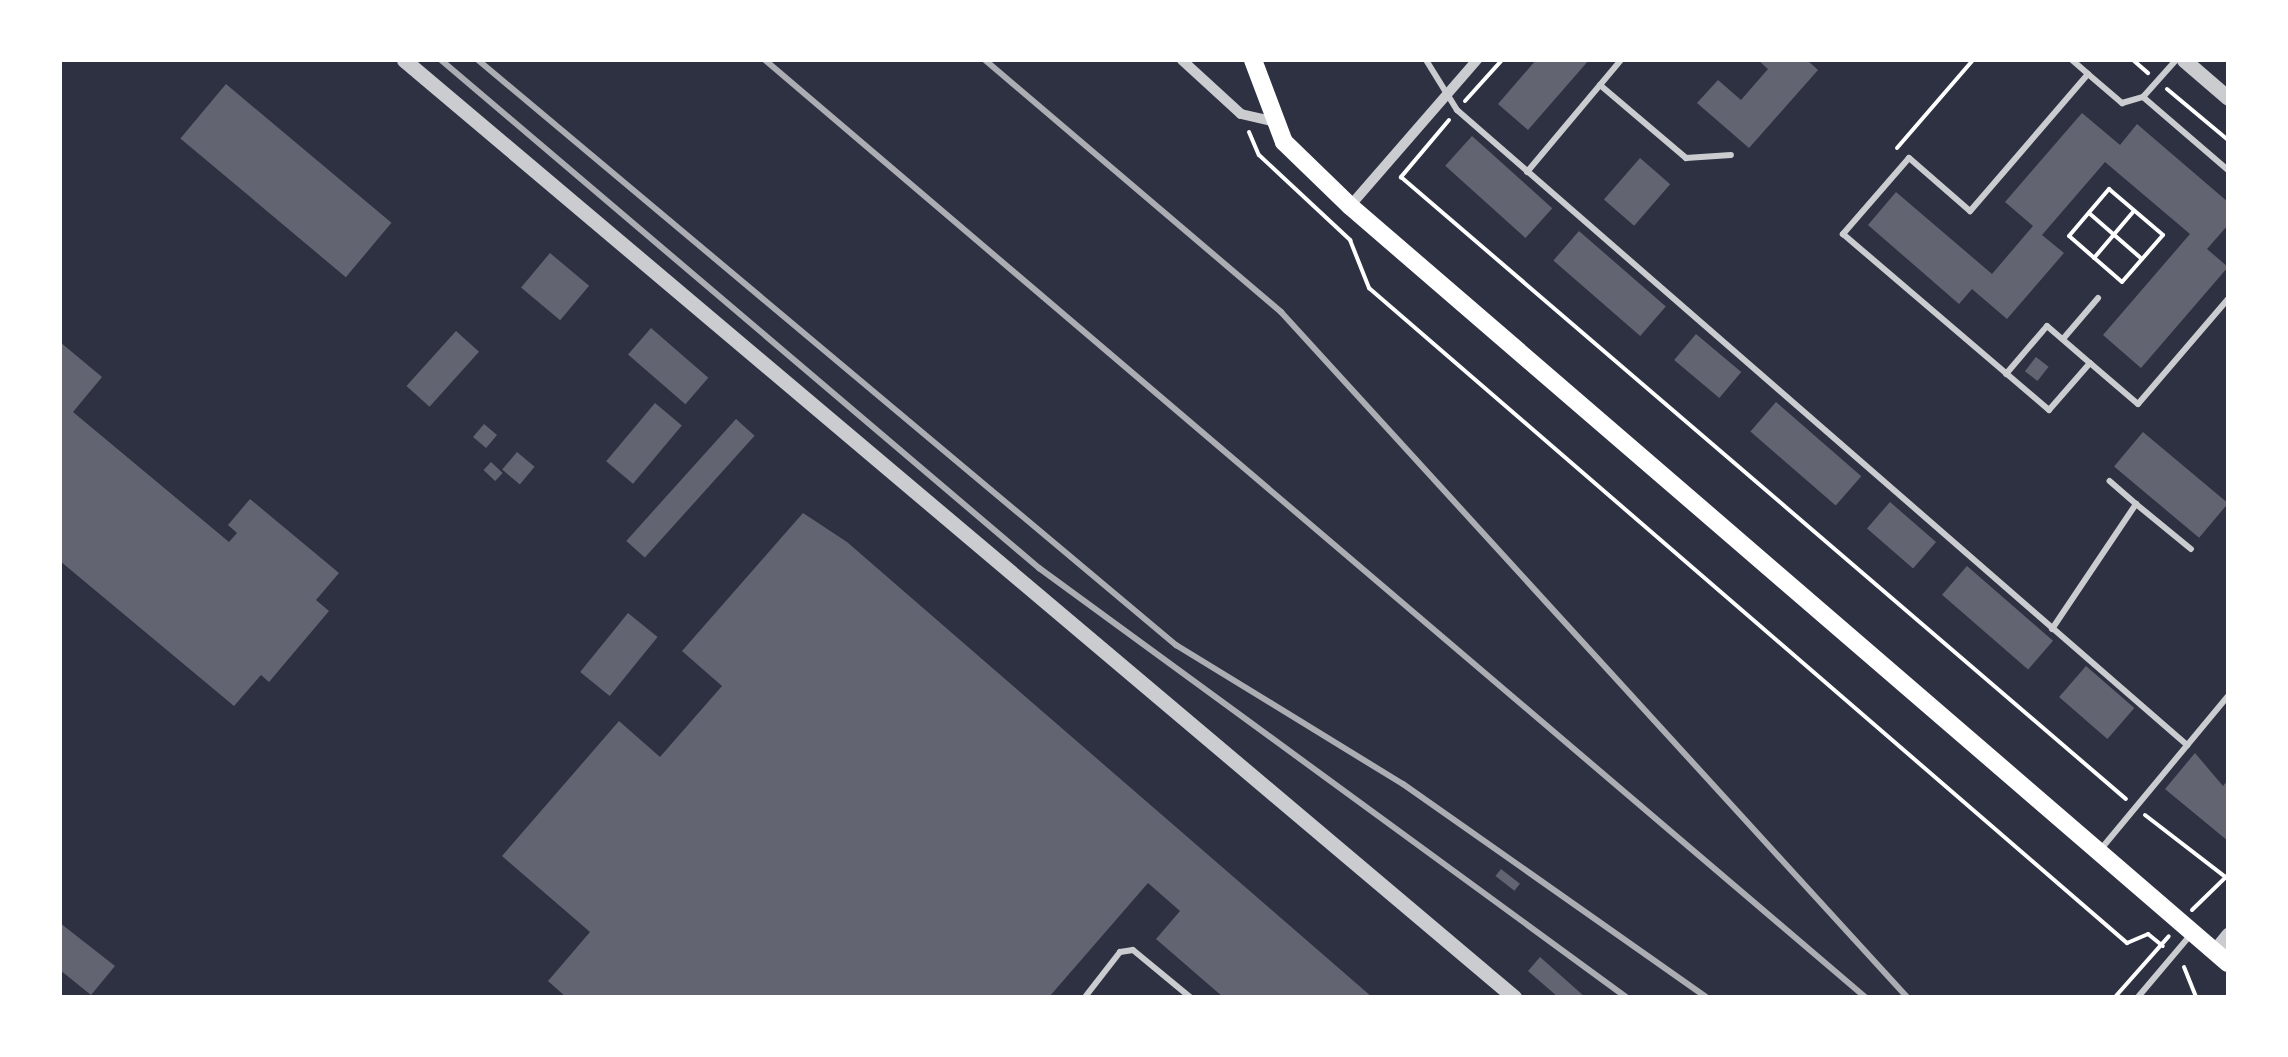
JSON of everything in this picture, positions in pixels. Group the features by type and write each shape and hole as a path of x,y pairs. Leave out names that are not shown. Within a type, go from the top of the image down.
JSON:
{"main road":[{"path":"1253,60 1272,122 1350,206 2221,957"}],"street":[{"path":"404,60 1514,997"},
{"path":"1182,60 1241,114 1272,122"},
{"path":"1350,206 1477,60"},
{"path":"2185,61 2228,98"},
{"path":"2221,957 2228,935"}],"lane":[{"path":"1426,60 1445,97 1527,172 2186,746"},
{"path":"1527,172 1621,60"},
{"path":"2072,60 2122,103 2144,98 2158,81 2185,61"},
{"path":"2088,74 1970,211 1908,158 1843,234 2049,410 2090,363"},
{"path":"1600,85 1686,158 1732,155"},
{"path":"2144,98 2228,170"},
{"path":"2063,339 2098,298"},
{"path":"2006,374 2048,326 2138,404 2228,299"},
{"path":"2110,481 2191,549"},
{"path":"2052,629 2136,504"},
{"path":"2099,851 2228,696"},
{"path":"2138,997 2193,932"},
{"path":"1085,997 1120,952 1133,950 1190,997"}],"path":[{"path":"1897,148 1973,60"},
{"path":"2134,60 2228,140"},
{"path":"1241,114 1259,155 1350,240 1369,288 2126,943 2148,934 2174,955 2196,997"},
{"path":"1401,177 2136,807 2228,877 2202,898 2115,997"},
{"path":"2109,189 2163,235 2122,282 2068,236 2088,213 2109,189"},
{"path":"2094,258 2134,211"},
{"path":"2088,213 2142,259"}],"building":[{"path":"1536,60 1589,60 1528,130 1498,104"},
{"path":"1758,60 1807,60 1818,70 1749,148 1697,103 1718,80 1741,100 1768,69"},
{"path":"226,84 391,223 346,277 180,138"},
{"path":"2082,113 2120,145 2137,124 2228,202 2228,225 2207,249 2228,267 2141,368 2103,335 2190,234 2105,162 2042,235 2064,253 2007,319 1972,289 1959,304 1868,225 1896,192 1992,274 2033,226 2005,202"},
{"path":"1472,136 1552,208 1525,238 1445,166"},
{"path":"1640,158 1670,184 1634,226 1604,200"},
{"path":"1579,231 1666,306 1640,336 1553,260"},
{"path":"550,253 589,286 560,320 521,287"},
{"path":"651,328 708,378 685,404 628,354"},
{"path":"456,331 479,352 430,407 406,386"},
{"path":"1696,334 1741,372 1719,398 1674,360"},
{"path":"60,342 102,377 73,412 229,542 237,533 228,525 250,499 339,573 316,600 329,611 269,682 261,675 234,706 60,561"},
{"path":"2036,357 2049,367 2038,381 2025,371"},
{"path":"1776,402 1861,476 1836,506 1750,431"},
{"path":"655,403 682,425 633,484 606,461"},
{"path":"736,419 755,436 645,558 626,541"},
{"path":"484,424 497,435 486,448 473,437"},
{"path":"2143,432 2228,503 2199,538 2114,466"},
{"path":"517,452 535,467 520,484 502,470"},
{"path":"491,462 503,473 495,481 483,470"},
{"path":"1890,502 1936,542 1913,568 1867,528"},
{"path":"803,513 847,542 1372,997 1223,997 1156,939 1180,911 1148,883 1049,997 566,997 548,981 590,932 502,856 619,721 660,757 722,686 682,651"},
{"path":"1967,566 2053,641 2028,669 1942,595"},
{"path":"628,613 658,637 610,696 580,672"},
{"path":"2086,666 2134,708 2107,739 2059,697"},
{"path":"2195,753 2223,786 2228,780 2228,841 2165,789"},
{"path":"1501,869 1520,884 1514,891 1495,876"},
{"path":"60,923 115,966 91,995 60,970"},
{"path":"1540,957 1585,997 1558,997 1528,971"}],"railway":[{"path":"441,60 1039,568 1626,997"},
{"path":"478,60 1176,645 1403,784 1706,997"},
{"path":"765,60 1865,997"},
{"path":"985,60 1281,312 1907,997"}]}
